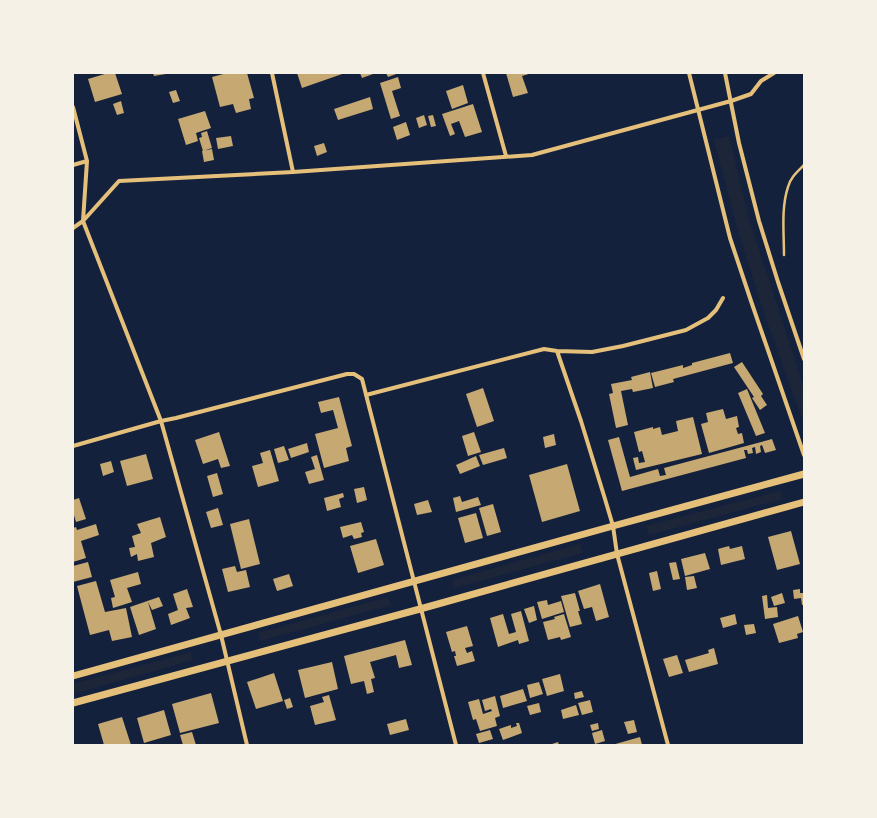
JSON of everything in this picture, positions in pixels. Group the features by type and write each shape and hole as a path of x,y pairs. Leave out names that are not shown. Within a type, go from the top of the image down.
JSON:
{"street":[{"path":"272,73 293,172"},
{"path":"484,73 506,156"},
{"path":"689,73 730,238 804,455"},
{"path":"725,73 759,221 804,359"},
{"path":"73,228 83,221 119,181 293,172 532,155 731,101 751,94 761,81 774,73"},
{"path":"73,107 87,162 83,221 161,421 222,635 248,745"},
{"path":"73,165 87,162"},
{"path":"366,395 544,349 558,352 592,352 623,346 686,330 708,318 716,310 723,298"},
{"path":"558,352 613,526 617,554 668,745"},
{"path":"73,446 161,421 347,374 354,374 362,380 456,745"},
{"path":"73,676 804,474"},
{"path":"73,703 804,502"}],"path":[{"path":"784,256 784,202 788,186 794,175 804,165"}],"shaded area":[{"path":"729,136 749,219 804,388 804,424 764,313 736,224 714,140"},
{"path":"780,491 782,499 649,535 646,526"},
{"path":"580,544 582,553 454,588 452,580"},
{"path":"388,597 391,605 260,641 258,633"},
{"path":"191,652 193,660 73,694 73,684"}],"building":[{"path":"108,73 115,73 122,94 95,102 88,79"},
{"path":"153,73 165,73 166,74 154,76"},
{"path":"227,73 247,73 254,98 249,99 251,109 236,113 233,104 220,107 212,77"},
{"path":"297,73 345,73 302,88"},
{"path":"360,73 373,73 373,74 362,78"},
{"path":"386,73 399,73 388,77"},
{"path":"506,73 532,73 522,76 528,93 513,97"},
{"path":"398,77 401,88 392,91 400,116 391,119 380,83"},
{"path":"463,85 468,103 452,109 446,91"},
{"path":"176,90 180,101 173,103 169,92"},
{"path":"370,97 373,109 338,120 334,109"},
{"path":"121,101 124,113 117,115 113,104"},
{"path":"473,104 482,132 465,137 459,121 451,124 455,134 450,136 442,114"},
{"path":"205,111 211,128 196,133 198,141 186,145 178,119"},
{"path":"424,115 427,125 419,128 416,118"},
{"path":"433,115 436,126 431,127 428,116"},
{"path":"406,122 410,135 397,140 393,127"},
{"path":"207,131 212,148 203,151 199,138 202,137 201,133"},
{"path":"231,136 233,146 218,149 216,138"},
{"path":"324,143 327,152 317,156 314,146"},
{"path":"212,149 214,160 204,162 202,151"},
{"path":"730,353 733,363 673,379 674,382 655,387 651,373 683,365 683,368 692,365 692,363"},
{"path":"742,362 763,394 761,396 767,405 760,410 752,398 754,397 734,367"},
{"path":"650,372 653,388 633,392 632,389 621,391 628,425 616,428 609,394 613,393 611,384 632,380 631,377"},
{"path":"483,388 494,421 477,427 466,394"},
{"path":"747,389 765,433 756,436 738,393"},
{"path":"339,397 352,446 346,448 349,461 324,468 315,434 338,428 333,410 321,413 318,402"},
{"path":"723,409 726,419 737,416 739,427 736,428 738,434 742,433 744,443 709,453 701,424 708,422 706,413"},
{"path":"693,417 702,454 636,470 633,458 638,457 639,463 645,462 642,451 639,452 634,432 653,427 653,429 660,427 662,435 678,431 676,421"},
{"path":"219,432 230,466 221,468 218,459 203,464 195,440"},
{"path":"474,432 481,452 468,456 462,436"},
{"path":"554,434 556,445 545,448 543,437"},
{"path":"619,437 630,477 658,469 660,476 666,475 664,468 772,439 776,450 765,453 762,445 760,446 761,452 756,454 755,447 752,448 753,453 748,454 747,450 744,450 746,458 622,491 608,440"},
{"path":"307,443 309,452 291,458 288,449"},
{"path":"284,446 289,460 278,463 274,449"},
{"path":"504,448 507,458 483,465 479,455"},
{"path":"270,450 279,481 258,487 252,466 263,463 260,453"},
{"path":"146,454 153,479 127,486 120,461"},
{"path":"317,455 324,480 309,484 305,472 315,469 311,457"},
{"path":"476,456 480,466 460,474 456,465"},
{"path":"111,461 114,472 103,476 100,464"},
{"path":"567,464 580,511 542,522 529,475"},
{"path":"217,473 223,494 213,497 207,476"},
{"path":"364,487 367,500 357,503 354,489"},
{"path":"343,493 344,497 339,499 341,507 327,511 324,498"},
{"path":"460,496 462,502 478,497 481,505 456,512 453,498"},
{"path":"79,498 86,519 76,522 73,512 73,500"},
{"path":"428,500 432,512 417,515 414,504"},
{"path":"493,504 501,532 487,536 479,508"},
{"path":"218,508 223,525 211,528 206,512"},
{"path":"476,513 483,538 465,543 458,518"},
{"path":"160,517 166,537 151,543 154,557 138,561 137,554 131,557 129,548 135,547 132,536 141,533 137,524"},
{"path":"249,519 260,564 241,569 230,524"},
{"path":"361,522 364,532 361,533 362,537 354,539 352,535 343,538 340,527"},
{"path":"96,524 99,535 81,541 86,558 73,562 73,528 76,527 77,530"},
{"path":"791,531 800,564 777,570 768,537"},
{"path":"376,539 384,565 358,573 350,546"},
{"path":"729,546 730,549 742,546 745,559 721,565 718,549"},
{"path":"705,553 710,569 685,576 681,559"},
{"path":"88,562 92,577 73,582 73,566"},
{"path":"676,562 680,579 673,580 669,563"},
{"path":"235,566 237,572 246,570 250,587 228,592 222,569"},
{"path":"657,571 661,589 653,591 649,573"},
{"path":"138,572 141,584 127,588 132,602 113,608 111,598 115,597 110,580"},
{"path":"289,574 293,586 277,591 273,579"},
{"path":"694,576 697,588 687,590 685,577"},
{"path":"96,581 105,612 126,608 132,637 112,641 109,630 90,635 77,586"},
{"path":"600,584 609,617 596,621 592,607 584,609 578,591"},
{"path":"187,589 193,607 186,608 190,618 171,625 168,614 178,610 173,594"},
{"path":"800,589 800,593 804,593 804,605 802,605 801,598 794,599 793,590"},
{"path":"575,593 582,624 570,627 561,596"},
{"path":"782,593 785,603 774,606 771,597"},
{"path":"767,595 768,608 777,607 778,617 765,619 762,596"},
{"path":"159,597 163,606 152,610 148,602 156,629 139,635 130,607"},
{"path":"547,600 548,605 561,601 564,612 542,619 537,602"},
{"path":"534,606 537,620 529,623 524,609"},
{"path":"521,611 529,641 519,644 518,640 498,647 490,618 503,614 509,634 516,632 511,614"},
{"path":"564,614 571,637 561,640 560,637 548,640 543,622 555,619 554,617"},
{"path":"735,614 737,624 723,628 720,618"},
{"path":"798,616 803,632 797,634 798,638 779,643 773,624"},
{"path":"754,624 756,633 746,635 744,625"},
{"path":"467,626 473,646 465,648 467,653 472,651 475,661 457,666 454,656 456,656 455,651 452,652 446,632"},
{"path":"405,640 412,665 399,668 396,655 370,662 375,678 371,679 374,692 367,694 364,681 351,684 344,656"},
{"path":"714,648 718,664 689,672 685,660 709,653 708,650"},
{"path":"677,655 683,673 669,677 663,659"},
{"path":"332,662 338,689 305,698 298,670"},
{"path":"274,673 283,701 256,709 247,682"},
{"path":"560,674 564,691 547,696 542,679"},
{"path":"539,682 543,694 530,698 527,685"},
{"path":"523,689 527,701 503,708 500,696"},
{"path":"582,691 584,697 575,699 574,693"},
{"path":"211,693 219,723 180,733 172,704"},
{"path":"329,695 336,720 315,725 310,706 324,702 322,697"},
{"path":"495,696 500,716 495,718 497,726 480,731 476,719 473,720 468,702 479,699 483,714 492,711 491,709 485,711 482,700"},
{"path":"290,698 293,707 287,709 284,700"},
{"path":"590,700 593,712 582,715 578,703"},
{"path":"539,703 541,712 530,715 527,706"},
{"path":"576,705 579,715 563,719 561,710"},
{"path":"164,710 171,735 144,743 137,718"},
{"path":"122,717 131,745 104,745 98,724"},
{"path":"406,719 409,730 390,735 387,724"},
{"path":"634,720 637,732 628,734 624,722"},
{"path":"516,723 519,723 522,733 503,740 499,729 511,725 511,728 517,726"},
{"path":"598,723 599,729 592,731 590,725"},
{"path":"490,730 493,739 479,743 476,734"},
{"path":"602,730 605,741 595,744 592,733"},
{"path":"192,732 196,745 183,745 180,735"},
{"path":"640,737 642,745 612,745"},
{"path":"558,742 559,745 549,745"}]}
